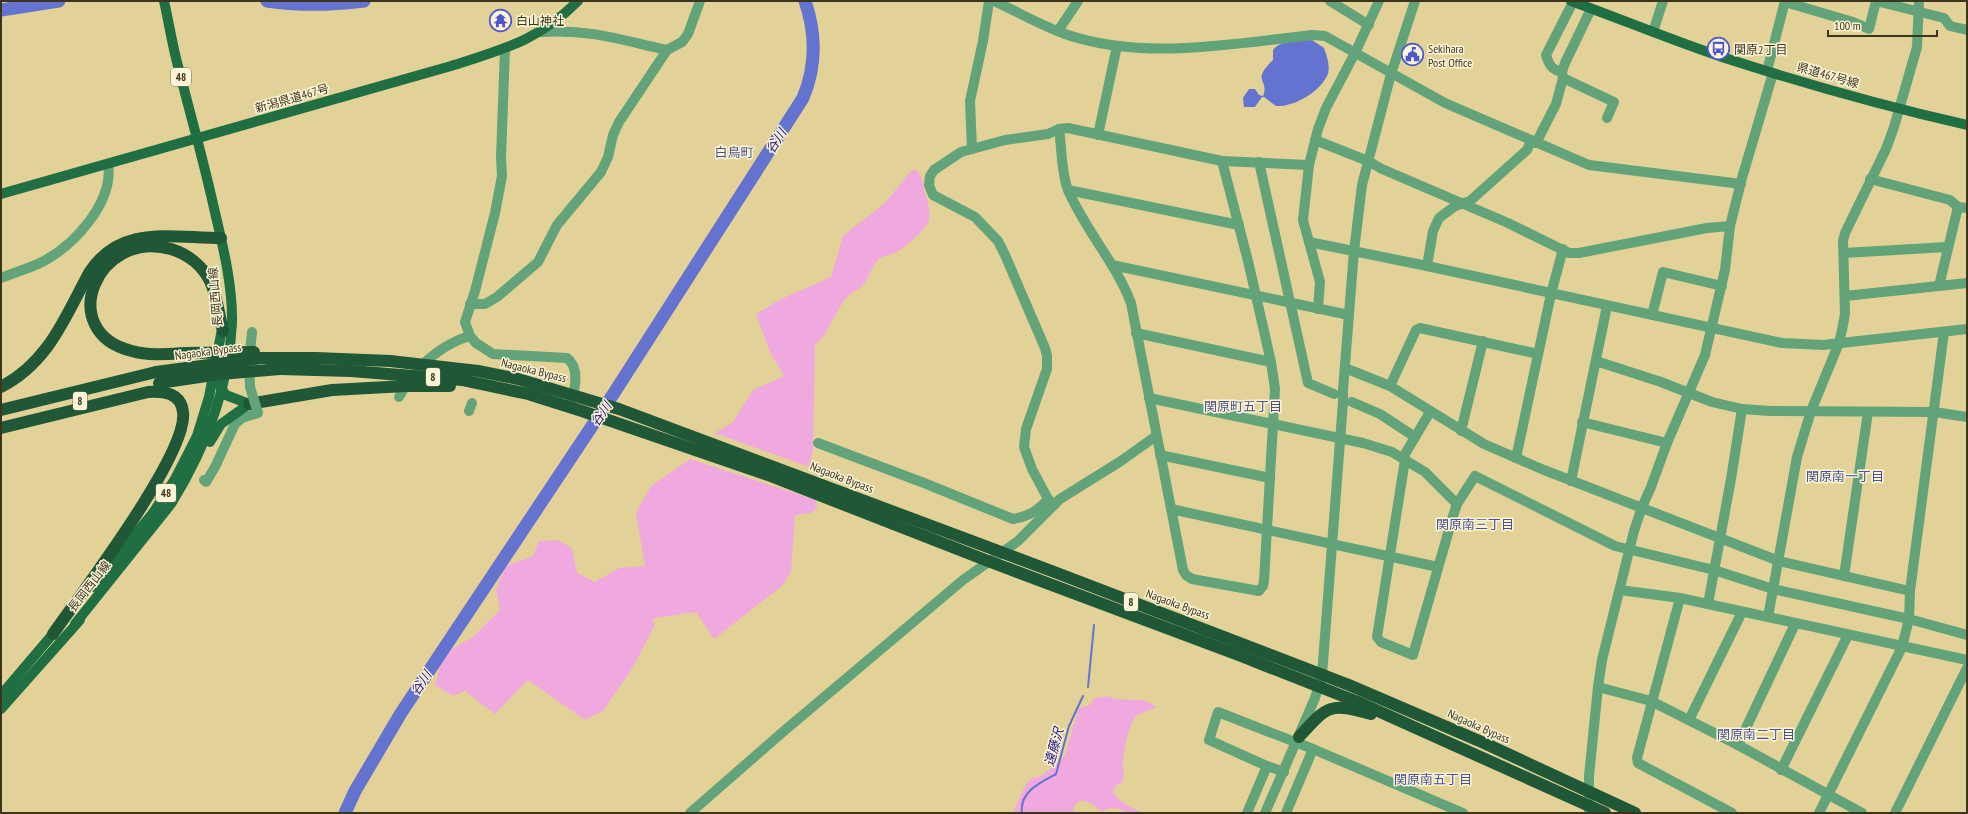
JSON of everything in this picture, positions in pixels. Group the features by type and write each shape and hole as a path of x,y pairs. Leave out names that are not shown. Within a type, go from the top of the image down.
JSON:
{"highway":[{"path":"1,387 24,372 53,341 95,264 110,249 129,240 147,237 221,241"},
{"path":"223,330 210,281 202,269 189,257 174,250 155,247 137,248 115,257 101,274 93,289 91,297 92,318 101,334 113,344 132,352 282,352 361,356 390,361"},
{"name":"Nagaoka Bypass","path":"1,410 262,358 316,358 390,361 478,371 518,379 572,397 587,399 618,410 1241,643 1477,740 1635,813"},
{"name":"Nagaoka Bypass","path":"1,420 126,390 157,378 280,369 351,371 409,380 528,394 768,475 988,561 1241,656 1358,702 1409,724 1589,809 1605,813"},
{"path":"253,407 332,390 409,380"},
{"path":"1,428 148,392 167,392 172,394 182,406 183,420 175,444 139,511 53,634"},
{"path":"1298,740 1324,711 1335,707 1348,708 1409,724"}],"main road":[{"name":"長岡西山線","path":"75,624 172,504 184,484 206,440 221,390 230,349 232,321 228,276 198,138 178,66 164,1"},
{"name":"新潟県道467号","path":"1,194 505,49 542,32 565,14 578,1"},
{"name":"県道467号線","path":"1572,1 1653,32 1770,72 1900,109 1967,125"},
{"name":"48","path":"1,695 111,566 153,513 168,490 197,436 209,397 223,330 225,281 221,241"},
{"path":"215,366 221,390 232,399 253,407"},
{"name":"48","path":"1,709 75,624 100,600 170,517 191,484 210,441 221,424 253,407"}],"street":[{"path":"470,304 485,304 497,297 538,262 557,225 601,172 608,157 613,135 620,122 667,50 682,42 688,34 700,1"},
{"path":"972,149 970,101 984,41 988,1"},
{"path":"994,1 1058,31 1117,46 1210,46 1317,35 1325,36 1445,103 1589,165 1741,184"},
{"path":"1058,31 1078,1"},
{"path":"1330,1 1369,25"},
{"path":"1318,309 1320,282 1302,213 1309,165 1315,140 1326,108 1369,25 1379,1"},
{"path":"1339,392 1345,368 1358,213 1368,161 1391,74 1415,1"},
{"path":"1572,1 1546,55 1549,65 1563,75 1614,102 1607,118"},
{"path":"1653,32 1663,1"},
{"path":"1589,809 1589,776 1602,660 1642,507 1667,443 1705,355 1722,286 1730,226 1770,72 1785,2 1853,22 1869,29 1876,1 1944,18 1950,26 1967,30"},
{"path":"1768,617 1797,457 1811,411 1839,344 1845,314 1843,241 1845,233 1870,179 1886,149 1900,109 1917,48 1919,1"},
{"path":"1427,266 1435,224 1448,210 1461,203 1470,201 1505,171 1534,142 1556,104 1563,75 1591,8"},
{"path":"542,32 567,30 588,32 611,36 667,50"},
{"path":"1098,135 1117,46"},
{"path":"505,49 501,157 502,176 495,213 475,291 465,322 470,336 479,345 494,354 567,358 573,364 575,370 572,397"},
{"path":"1051,502 1027,460 1024,447 1026,429 1047,369 1047,356 1045,348 1006,255 998,241 975,217 933,195 930,185 930,176 934,170 961,152 1005,140 1048,134 1059,129 1068,128 1222,161 1309,165"},
{"path":"1059,129 1068,190 1112,265 1131,303 1183,570 1186,575 1192,579 1259,591 1263,586 1264,581 1275,389 1271,362 1256,296 1228,179 1222,161"},
{"path":"1315,140 1368,161 1382,169 1570,252 1579,253 1707,228 1730,226"},
{"path":"1258,162 1308,383 1339,392 1347,402 1380,414 1415,437"},
{"path":"1,278 43,262 57,253 74,238 91,218 103,199 108,181 108,164"},
{"path":"1870,179 1950,200 1962,207 1947,247 1939,286"},
{"path":"1068,190 1239,225"},
{"path":"1309,242 1782,343 1823,345 1839,344 1967,329"},
{"path":"1844,253 1947,247"},
{"path":"1516,458 1551,294 1563,249"},
{"path":"1112,265 1291,304 1349,315"},
{"path":"1652,316 1663,272 1722,286"},
{"path":"1845,296 1967,283"},
{"path":"1571,481 1607,306"},
{"path":"1390,386 1416,330 1420,328 1538,354"},
{"path":"204,480 206,482 215,467 235,424 246,416 258,413 253,407 250,387 249,363 252,332"},
{"path":"1819,813 1902,647 1909,619 1910,591 1944,332"},
{"path":"1136,333 1271,362"},
{"path":"399,397 409,380 422,365 447,345 470,336"},
{"path":"1461,431 1483,341"},
{"path":"1596,361 1661,382 1712,402 1742,409 1934,412 1967,417"},
{"path":"1345,368 1390,386 1484,444 1571,481 1642,507 1779,561 1910,591"},
{"path":"1149,398 1378,447 1392,452 1425,472 1457,504"},
{"path":"1265,813 1298,740 1319,687 1322,675 1339,438 1347,402"},
{"path":"1708,604 1742,409"},
{"path":"1430,412 1405,454 1378,637 1381,642 1413,655 1457,504 1475,476 1615,546 1714,570 1773,589 1909,619 1967,635"},
{"path":"1844,576 1868,412"},
{"path":"1582,422 1667,443"},
{"path":"818,443 924,483 1013,519 1026,517 1156,436"},
{"path":"1160,455 1270,478"},
{"path":"690,813 790,726 988,561 1018,540 1051,502"},
{"path":"1171,509 1389,555 1438,567"},
{"path":"1620,590 1680,598 1967,660"},
{"path":"1680,598 1636,758 1638,763 1732,813"},
{"path":"1689,720 1742,612"},
{"path":"1738,745 1795,624"},
{"path":"1781,770 1848,635"},
{"path":"1895,813 1967,668"},
{"path":"1598,687 1651,701 1738,745 1781,770 1862,813"},
{"path":"1284,772 1209,740 1218,712 1298,740 1313,749 1463,813"},
{"path":"1286,813 1313,749"},
{"path":"1246,813 1267,766"}],"shaded area":[{"path":"914,169 919,173 922,179 928,203 929,220 927,224 915,238 901,249 878,260 864,284 843,301 828,329 815,344 813,449 809,467 715,433 733,422 753,390 784,376 770,352 756,314 781,299 831,277 843,236 886,202 908,174"},
{"path":"690,459 816,500 817,508 811,513 795,515 791,572 782,586 714,639 696,612 655,618 652,621 655,625 633,667 603,711 585,720 528,680 495,714 465,691 453,696 435,685 440,666 451,650 474,636 500,610 496,590 506,566 533,556 539,541 558,540 572,548 577,573 595,582 619,568 645,566 636,513 651,486"},
{"path":"1108,696 1120,699 1145,701 1156,707 1138,714 1133,720 1124,751 1123,780 1122,783 1116,785 1113,790 1121,801 1143,813 1126,813 1120,809 1110,808 1102,812 1090,803 1082,801 1075,805 1073,810 1075,813 1013,813 1026,784 1032,778 1039,777 1057,764 1065,755 1079,708 1090,705 1094,698"}],"water":[{"path":"1312,40 1324,48 1329,69 1327,76 1318,88 1306,97 1291,104 1276,106 1262,97 1255,107 1244,107 1243,98 1249,89 1255,89 1259,95 1263,96 1263,73 1266,67 1273,60 1273,50 1277,46 1286,42"}],"waterway":[{"path":"1,10 59,1"},
{"path":"267,1 291,4 364,1"},
{"name":"谷川","path":"345,813 355,791 401,713 614,393 803,98 810,74 813,50 811,25 805,1"},
{"name":"遠藤沢","path":"1088,687 1094,625"},
{"name":"遠藤沢","path":"1022,813 1022,806 1027,794 1038,784 1056,774 1069,726 1083,696"}],"place":[{"name":"白山神社","path":"500,20"},
{"name":"関原2丁目","path":"1719,49"},
{"name":"Sekihara Post Office","path":"1413,55"}],"district":[{"name":"白鳥町","path":"734,152"},
{"name":"関原町五丁目","path":"1243,406"},
{"name":"関原南一丁目","path":"1845,476"},
{"name":"関原南三丁目","path":"1475,524"},
{"name":"関原南二丁目","path":"1756,734"},
{"name":"関原南五丁目","path":"1433,779"}]}
